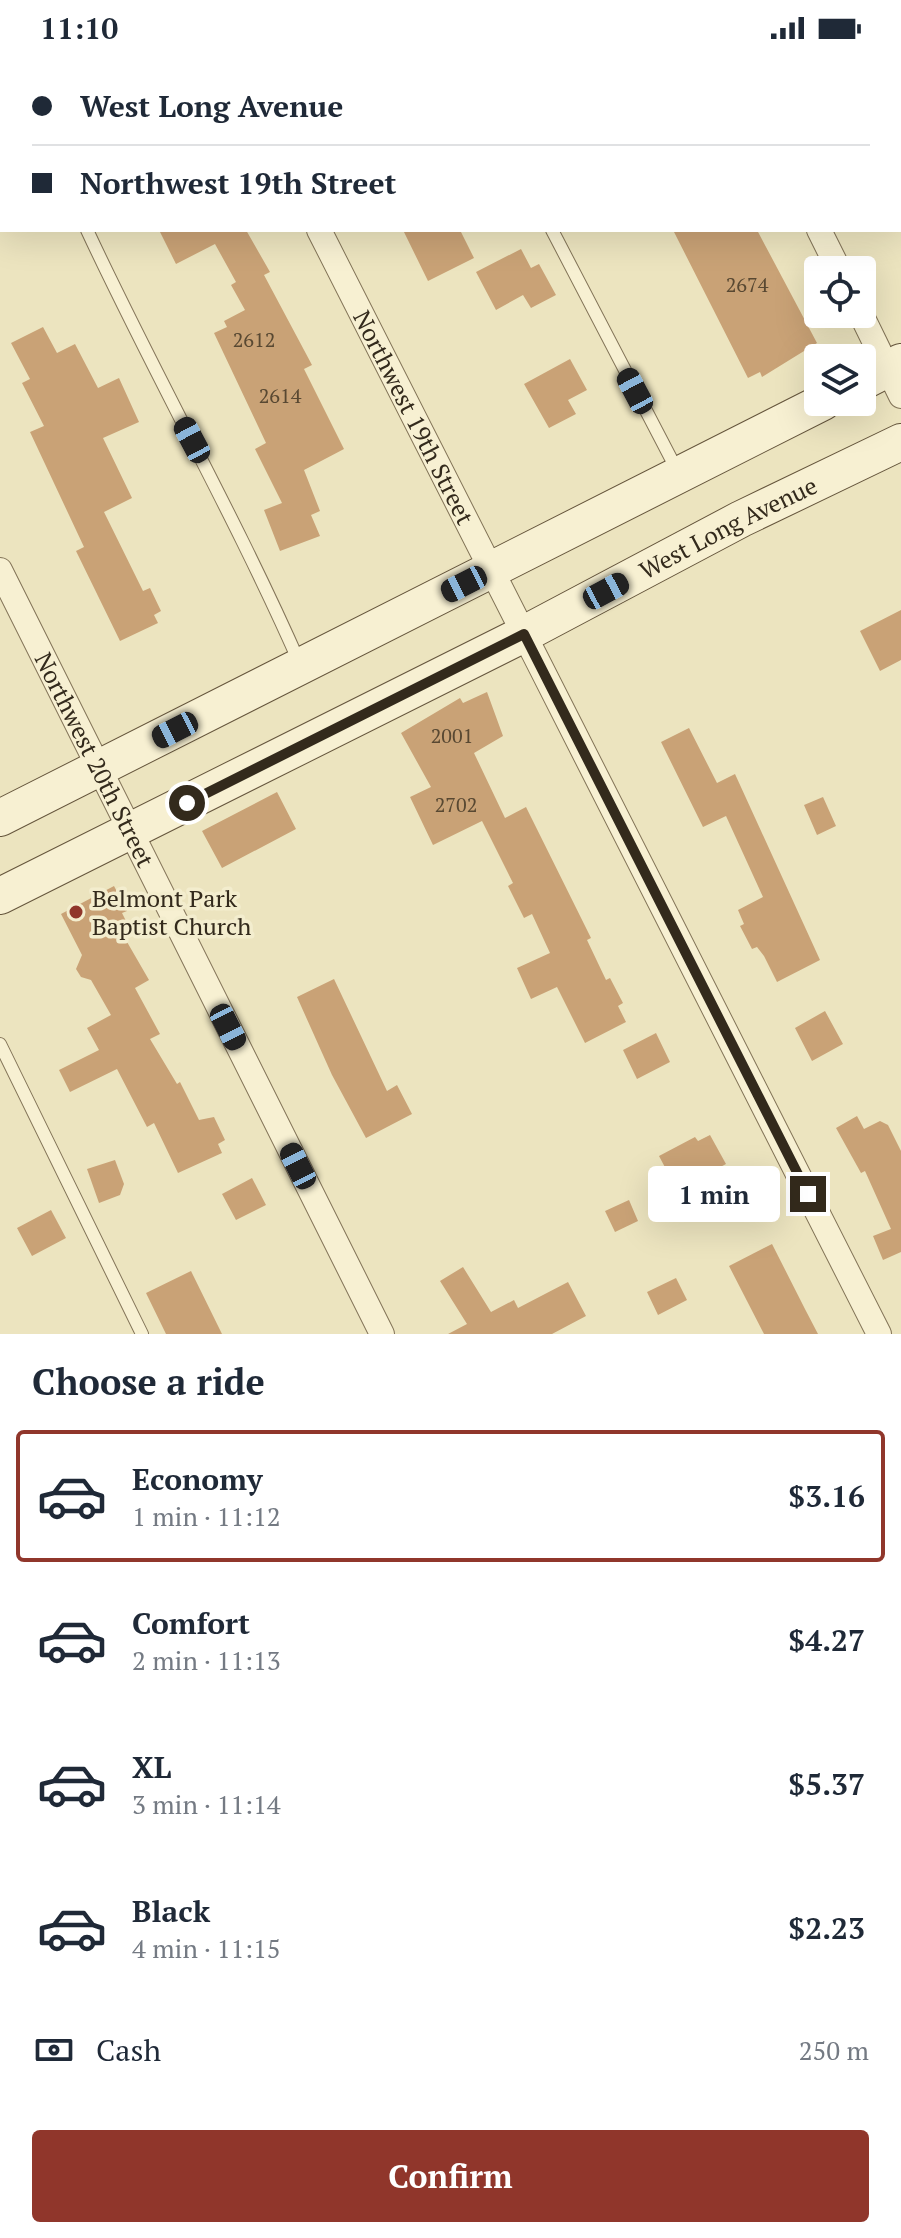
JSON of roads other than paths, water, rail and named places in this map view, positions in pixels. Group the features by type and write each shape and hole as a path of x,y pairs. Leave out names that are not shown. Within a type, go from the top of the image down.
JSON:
{"main road":[{"path":"0,818 804,412"},
{"name":"West Long Avenue","path":"0,896 524,634 741,519 901,442"}],"street":[{"name":"Northwest 19th Street","path":"320,232 879,1334"},
{"path":"820,232 832,256"},
{"path":"867,328 888,377"},
{"name":"Northwest 20th Street","path":"0,570 382,1334"}],"lane":[{"path":"88,232 135,334 263,581 301,667"},
{"path":"553,232 679,475"},
{"path":"0,1044 142,1334"}],"place":[{"name":"Belmont Park Baptist Church","path":"76,912"}]}
